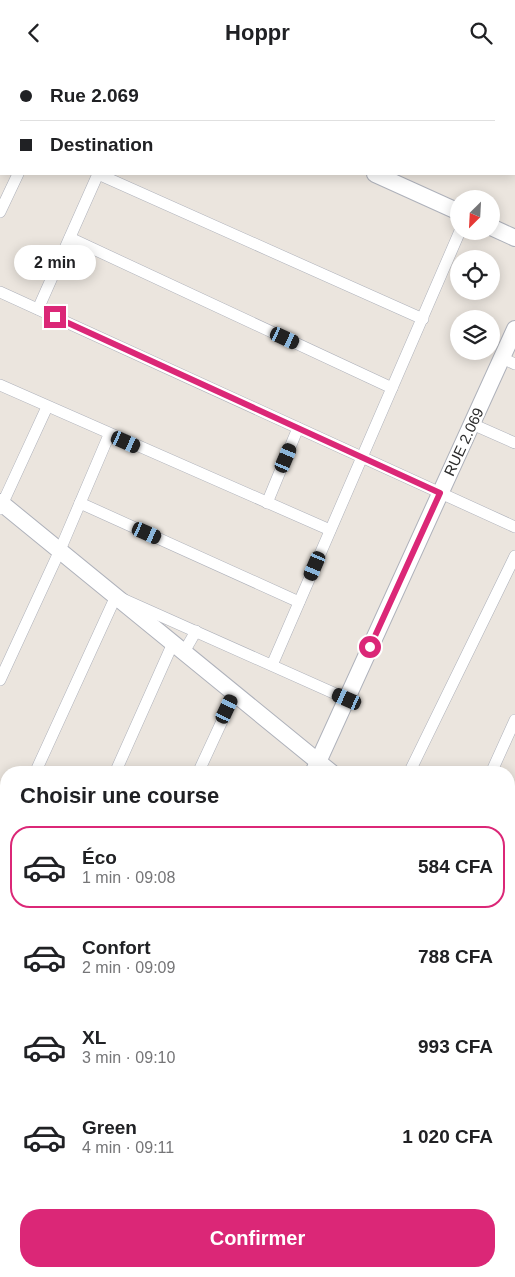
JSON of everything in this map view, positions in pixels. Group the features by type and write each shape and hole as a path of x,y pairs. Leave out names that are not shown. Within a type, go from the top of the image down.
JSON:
{"street":[{"path":"0,212 18,175"},
{"path":"38,309 98,175"},
{"path":"100,175 423,319"},
{"path":"377,175 450,208"},
{"path":"500,231 515,238"},
{"path":"70,238 392,388"},
{"path":"272,665 456,240"},
{"path":"0,292 515,527"},
{"name":"RUE 2.069","path":"316,766 472,424 508,361 515,329"},
{"path":"0,385 109,435 330,530"},
{"path":"47,407 1,505 235,693 315,766"},
{"path":"472,424 515,443"},
{"path":"266,503 298,428"},
{"path":"0,680 60,551 109,435"},
{"path":"80,503 299,602"},
{"path":"412,766 515,556"},
{"path":"116,596 347,699"},
{"path":"38,766 116,596"},
{"path":"119,766 179,647 196,631"},
{"path":"201,766 235,693"},
{"path":"494,766 515,719"}],"route":[{"path":"55,317 440,493 370,647"}]}
